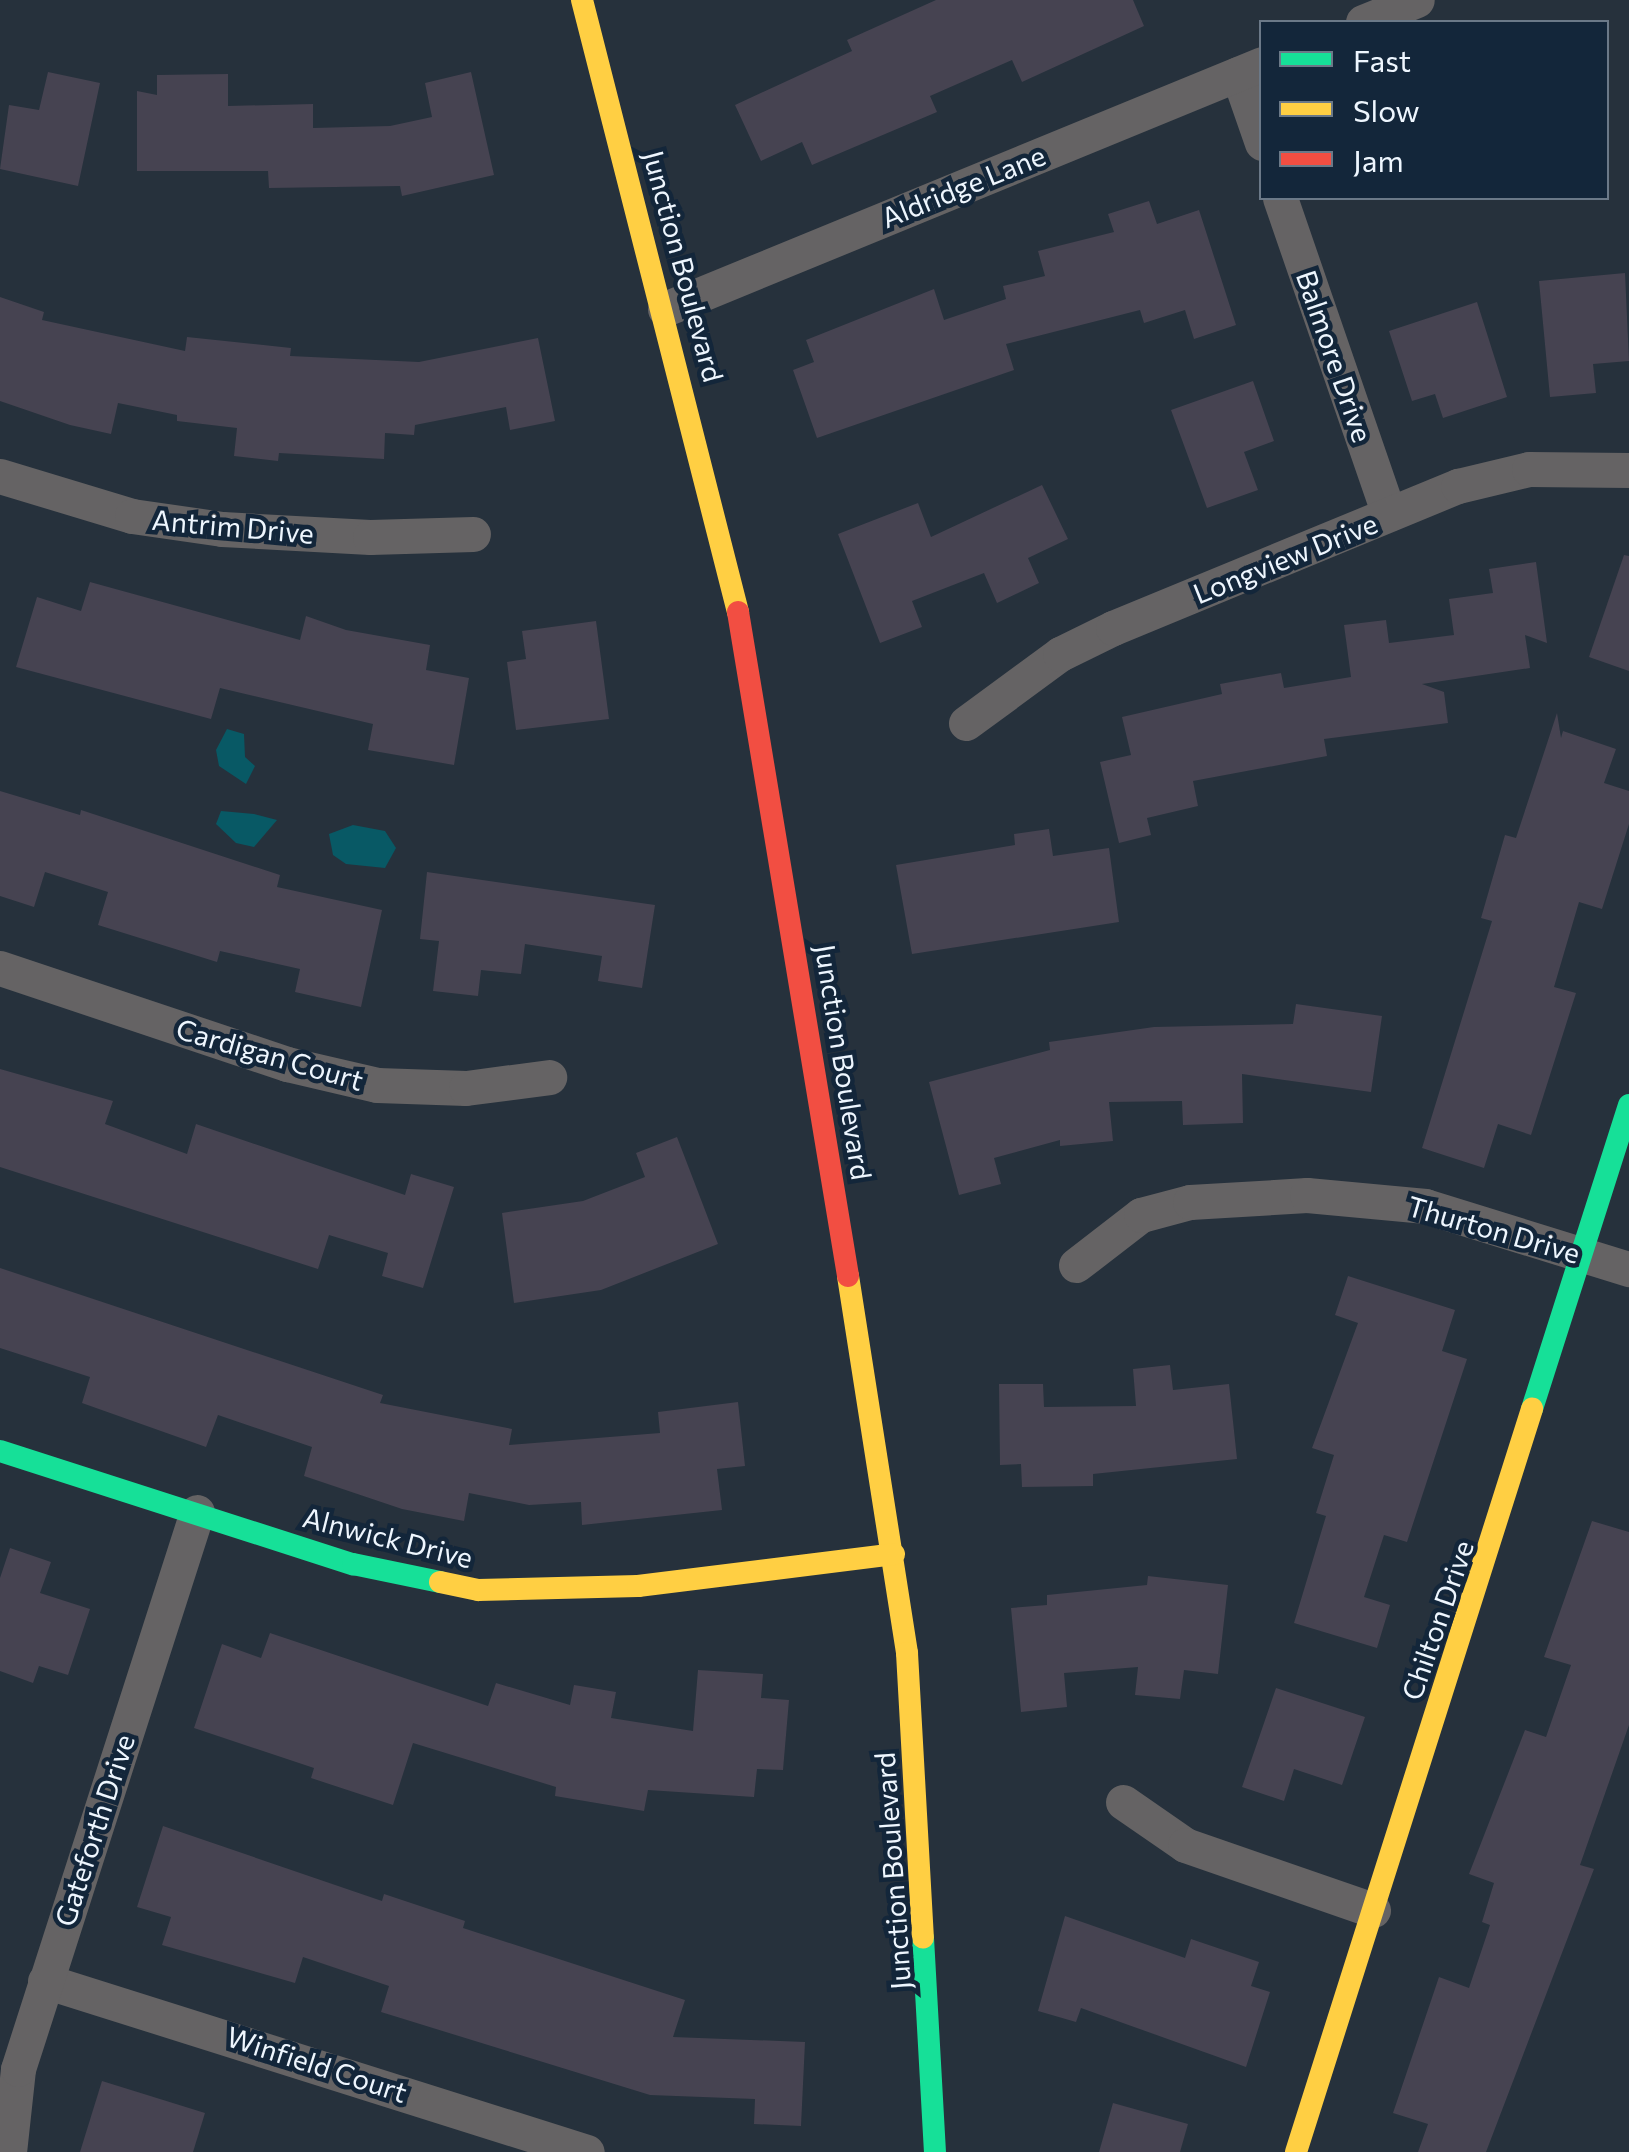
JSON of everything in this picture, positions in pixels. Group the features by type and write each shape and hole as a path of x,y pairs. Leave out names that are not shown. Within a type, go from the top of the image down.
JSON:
{"main road":[{"name":"Junction Boulevard","path":"582,0 728,557 773,798 894,1554 920,1798 935,2152"},
{"name":"Chilton Drive","path":"1296,2152 1629,1104"},
{"name":"Alnwick Drive","path":"0,1451 353,1564 478,1590 638,1586 894,1554"}],"street":[{"path":"1367,20 1418,0"},
{"name":"Aldridge Lane","path":"665,309 1250,69"},
{"path":"1250,69 1259,124"},
{"name":"Balmore Drive","path":"1281,200 1389,514"},
{"name":"Longview Drive","path":"966,723 1060,654 1458,486 1529,469 1629,470"},
{"name":"Antrim Drive","path":"0,476 132,516 222,528 370,537 473,534"},
{"name":"Cardigan Court","path":"0,968 287,1064 378,1085 466,1088 549,1077"},
{"name":"Thurton Drive","path":"1076,1265 1141,1215 1246,1196 1365,1197 1425,1206 1629,1269"},
{"name":"Gateforth Drive","path":"9,2152 18,2068 197,1512"},
{"path":"1123,1802 1185,1845 1374,1910"},
{"name":"Winfield Court","path":"45,1982 587,2152"}],"water":[{"path":"227,729 244,734 245,757 255,766 246,784 219,766 216,750"},
{"path":"221,811 277,820 254,847 236,843 216,824"},
{"path":"353,825 385,831 396,848 385,868 346,864 333,855 329,834"}],"building":[{"path":"936,0 1133,0 1144,26 1022,82 1012,60 930,96 937,112 812,165 802,142 761,161 735,105 852,51 847,40"},
{"path":"48,72 100,83 78,186 0,169 9,105 39,110"},
{"path":"471,72 494,175 402,196 400,186 269,188 268,171 137,171 137,91 157,95 157,75 228,74 228,106 313,104 313,128 390,126 432,117 425,83"},
{"path":"1149,201 1157,224 1199,210 1236,325 1194,339 1185,310 1144,323 1140,310 1006,344 1014,370 817,438 793,370 814,362 806,340 934,289 944,320 1006,299 1003,286 1045,276 1038,251 1114,232 1108,214"},
{"path":"1625,273 1629,361 1593,364 1596,393 1550,397 1539,281"},
{"path":"0,297 44,312 42,320 185,351 187,337 291,348 290,356 419,362 538,338 555,421 510,430 506,407 415,425 414,435 385,433 384,459 279,453 278,461 234,456 237,428 177,421 177,415 118,403 111,434 70,425 0,401"},
{"path":"1477,302 1507,397 1443,418 1435,394 1412,401 1389,331"},
{"path":"1253,381 1274,441 1244,452 1258,490 1207,508 1171,410"},
{"path":"1042,485 1068,539 1028,558 1039,583 997,603 984,573 912,601 922,627 880,643 838,534 918,503 931,537"},
{"path":"1624,555 1629,556 1629,671 1589,657"},
{"path":"1536,562 1547,643 1525,635 1530,668 1422,684 1444,692 1448,723 1324,739 1327,756 1193,781 1198,806 1147,818 1151,835 1119,843 1100,762 1131,755 1122,717 1222,694 1220,684 1281,673 1284,688 1351,677 1344,625 1386,620 1389,643 1454,635 1449,599 1493,593 1489,569"},
{"path":"90,582 300,640 306,616 346,630 430,645 426,670 469,678 454,765 368,750 373,724 220,688 211,719 16,667 37,597 81,611"},
{"path":"596,621 609,719 516,730 507,662 526,659 522,631"},
{"path":"1557,713 1561,738 1563,731 1616,749 1604,783 1629,791 1629,824 1602,909 1579,902 1554,987 1576,993 1531,1135 1498,1124 1484,1168 1422,1148 1492,921 1481,918 1505,835 1516,838"},
{"path":"0,791 80,815 81,810 280,875 277,887 382,910 361,1007 295,992 300,969 220,951 217,962 98,925 108,892 45,872 34,907 0,896"},
{"path":"1049,829 1053,856 1109,848 1119,922 912,954 896,865 1015,845 1014,834"},
{"path":"427,872 655,905 642,988 598,981 602,956 525,944 521,974 481,970 478,996 433,991 439,941 420,939"},
{"path":"1296,1004 1382,1016 1371,1092 1242,1074 1243,1123 1183,1125 1182,1101 1109,1102 1113,1141 1060,1146 1060,1140 994,1158 1001,1184 959,1195 929,1082 1050,1050 1049,1042 1154,1027 1293,1024"},
{"path":"0,1069 113,1101 105,1124 187,1154 196,1124 405,1195 411,1174 454,1187 423,1288 382,1276 388,1253 329,1235 318,1269 0,1167"},
{"path":"677,1137 718,1244 601,1290 514,1303 502,1213 583,1201 645,1177 636,1153"},
{"path":"0,1268 383,1395 380,1403 512,1429 509,1445 660,1433 658,1412 738,1402 745,1466 717,1469 722,1510 582,1525 581,1502 529,1505 469,1493 464,1521 402,1509 304,1476 312,1447 218,1415 206,1447 82,1403 90,1377 0,1348"},
{"path":"1348,1276 1455,1310 1442,1351 1467,1359 1407,1542 1384,1535 1364,1597 1390,1605 1377,1648 1294,1623 1326,1516 1316,1513 1334,1455 1312,1448 1358,1323 1335,1315"},
{"path":"1170,1365 1173,1390 1229,1384 1237,1459 1093,1474 1093,1486 1022,1487 1021,1464 1000,1465 999,1384 1043,1384 1044,1407 1136,1406 1133,1369"},
{"path":"1592,1521 1629,1532 1629,1725 1580,1865 1594,1869 1486,2152 1418,2152 1428,2124 1393,2113 1439,1977 1469,1988 1490,1925 1482,1922 1494,1883 1469,1874 1525,1730 1546,1737 1571,1665 1544,1657"},
{"path":"10,1548 51,1562 40,1593 90,1609 68,1675 39,1666 33,1683 0,1671 0,1578"},
{"path":"1148,1576 1228,1585 1218,1674 1184,1670 1180,1699 1135,1695 1138,1667 1064,1673 1067,1707 1021,1712 1011,1608 1047,1605 1047,1595 1147,1585"},
{"path":"270,1633 488,1706 496,1683 570,1705 574,1685 616,1692 611,1718 693,1731 698,1670 763,1674 761,1698 789,1700 783,1770 757,1769 754,1797 648,1790 644,1811 555,1796 556,1787 413,1743 393,1805 311,1778 314,1768 194,1728 222,1644 261,1658"},
{"path":"1276,1688 1365,1717 1342,1785 1294,1769 1284,1801 1242,1787"},
{"path":"163,1826 382,1901 384,1894 465,1921 463,1928 685,2000 673,2037 805,2042 801,2126 754,2124 755,2099 650,2095 381,2012 389,1986 303,1957 295,1983 162,1945 171,1917 137,1907"},
{"path":"1065,1916 1185,1958 1191,1939 1259,1962 1251,1986 1270,1992 1246,2067 1081,2008 1076,2022 1038,2011"},
{"path":"102,2081 205,2113 193,2152 80,2152"},
{"path":"1113,2103 1188,2124 1180,2152 1099,2152"}],"traffic: fast":[{"path":"1532,1409 1629,1105"},
{"path":"0,1451 353,1564 440,1582"},
{"path":"923,1938 935,2152"}],"traffic: slow":[{"path":"582,0 738,612"},
{"path":"848,1276 907,1653 923,1938"},
{"path":"1296,2152 1532,1409"},
{"path":"440,1582 478,1590 638,1586 894,1554"}],"traffic: jam":[{"path":"738,612 848,1276"}]}
